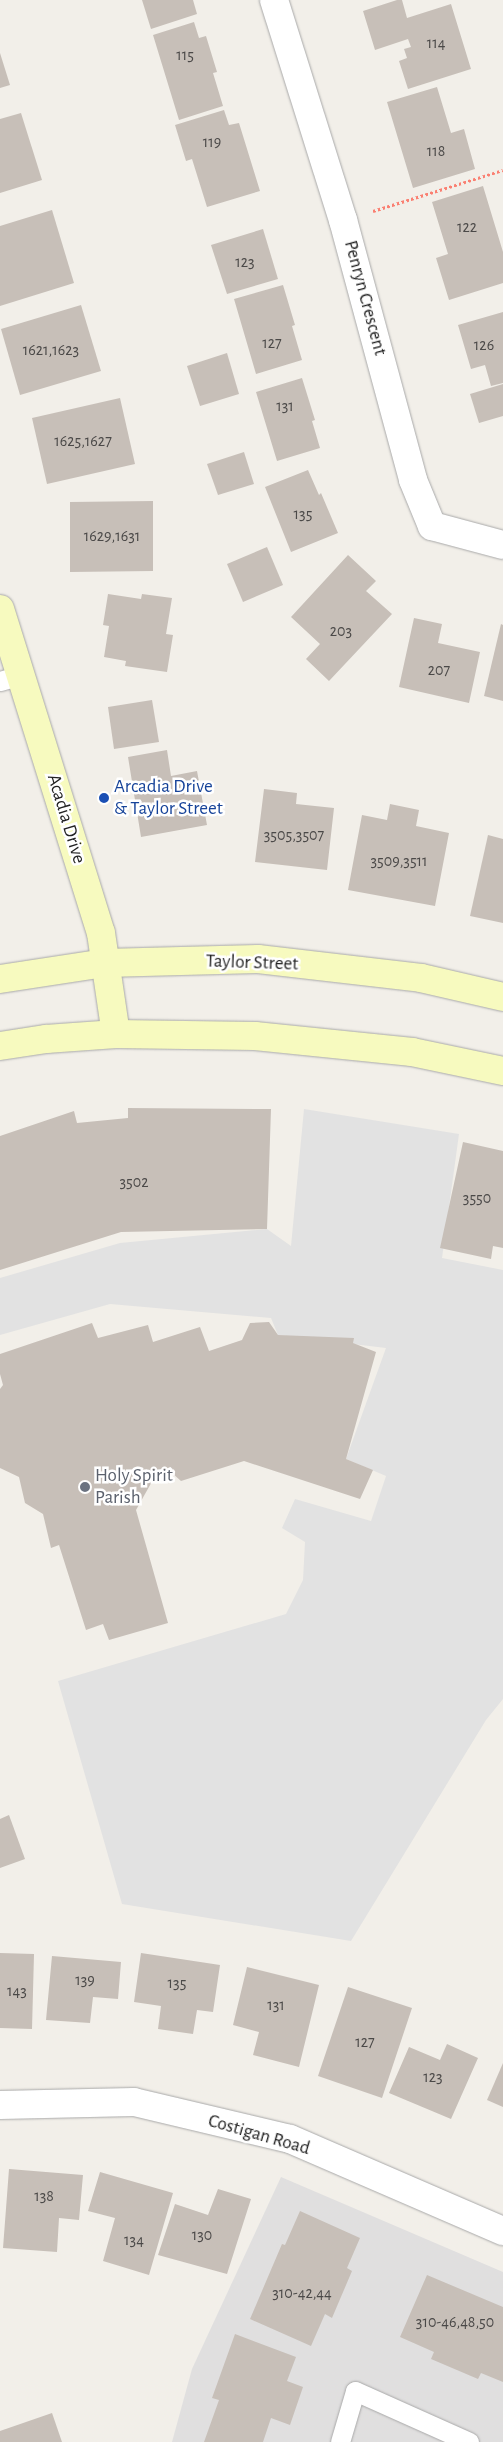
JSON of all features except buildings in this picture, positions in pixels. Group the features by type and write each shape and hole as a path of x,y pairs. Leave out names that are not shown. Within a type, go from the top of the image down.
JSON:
{"main road":[{"name":"Acadia Drive","path":"0,609 10,678 101,932 116,1034"},
{"name":"Taylor Street","path":"0,979 105,963 258,959 421,978 503,998"},
{"path":"0,1046 46,1039 116,1034 265,1037 412,1052 503,1071"}],"street":[{"name":"Penryn Crescent","path":"274,0 344,220 414,480 432,526 503,545"},
{"name":"Costigan Road","path":"0,2105 134,2102 290,2139 503,2231"}],"lane":[{"path":"340,2442 355,2390 469,2442"}],"path":[{"path":"370,211 503,170"}],"shaded area":[{"path":"304,1109 459,1134 442,1258 503,1270 503,1699 486,1720 351,1941 122,1904 58,1681 286,1614 303,1580 305,1542 282,1528 295,1499 371,1521 386,1476 346,1459 386,1348 278,1335 271,1318 110,1304 0,1335 0,1278 120,1243 267,1229 291,1246"},
{"path":"281,2177 503,2272 503,2442 172,2442 192,2369"}],"place":[{"name":"Arcadia Drive & Taylor Street","path":"104,798"},
{"name":"Holy Spirit Parish","path":"85,1487"}]}
